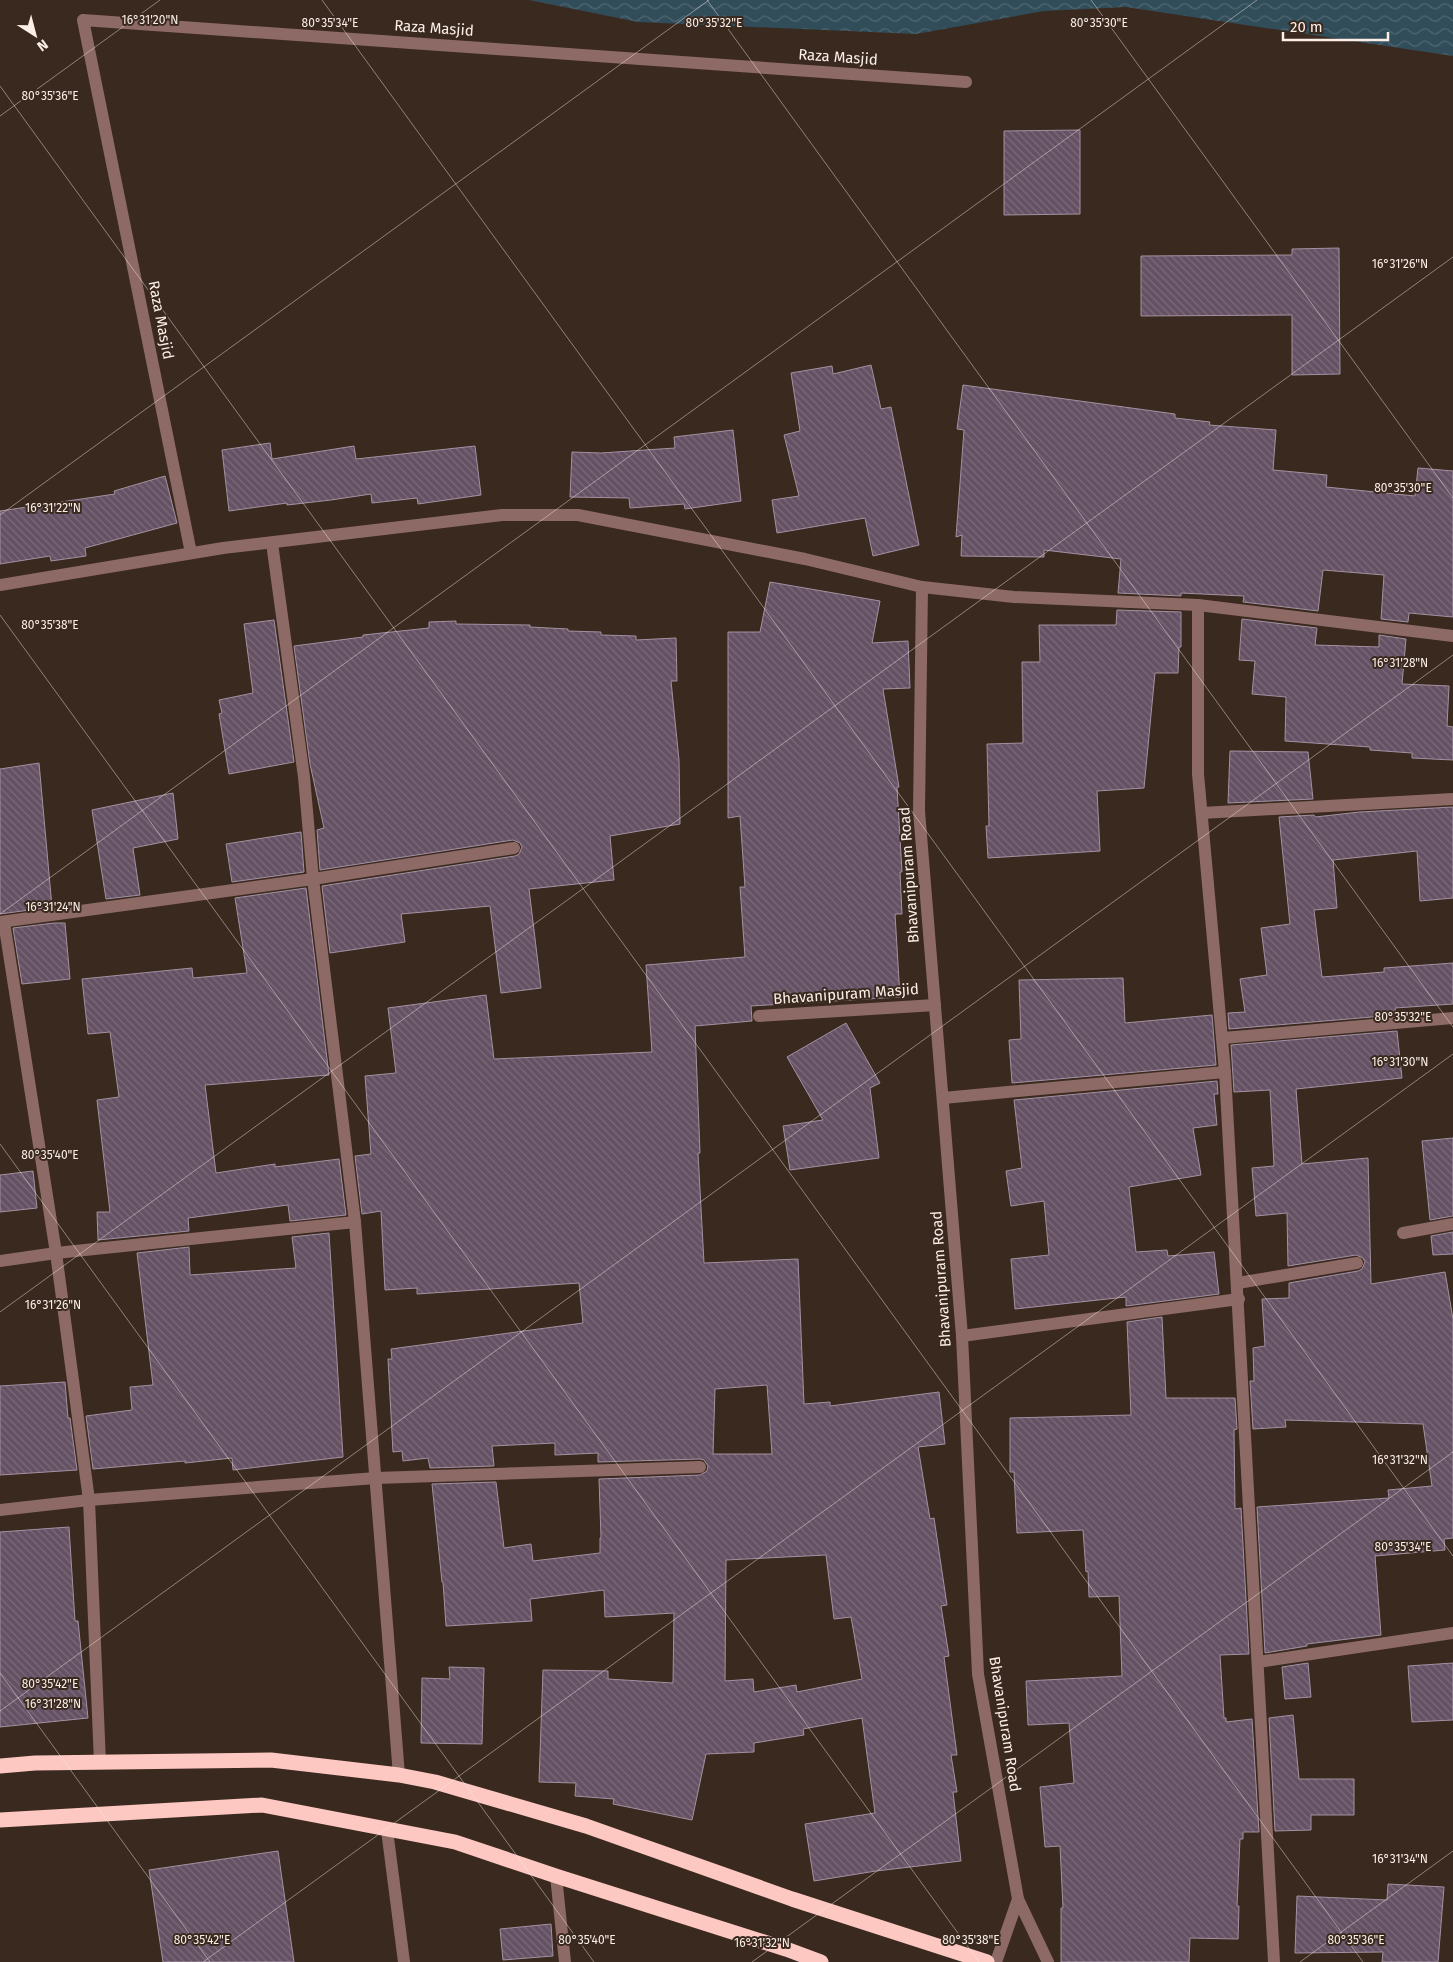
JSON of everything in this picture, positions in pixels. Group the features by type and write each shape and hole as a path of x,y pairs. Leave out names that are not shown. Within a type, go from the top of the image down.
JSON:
{"highway":[{"path":"0,1766 35,1763 271,1760 399,1775 435,1782 586,1826 792,1899 986,1962"},
{"path":"0,1820 262,1805 455,1842 821,1962"}],"street":[{"name":"Raza Masjid","path":"191,553 83,20 966,82"},
{"path":"0,585 222,548 502,515 578,515 805,559 922,587 1014,597 1198,605 1453,636"},
{"path":"272,543 304,777 313,879 355,1222 399,1775"},
{"name":"Bhavanipuram Road","path":"922,587 919,811 962,1336 978,1674 1018,1899 996,1962"},
{"path":"1198,605 1198,774 1223,1038 1239,1299 1274,1962"},
{"path":"1202,813 1453,799"},
{"path":"100,1763 89,1500 56,1253 2,922 313,879 514,848"},
{"name":"Bhavanipuram Masjid","path":"758,1016 935,1005"},
{"path":"1223,1038 1453,1018"},
{"path":"943,1098 1225,1072"},
{"path":"0,1261 56,1253 355,1222"},
{"path":"1403,1233 1453,1224"},
{"path":"1238,1283 1357,1263"},
{"path":"962,1336 1239,1299"},
{"path":"0,1510 89,1500 376,1478 700,1466"},
{"path":"1258,1662 1453,1633"},
{"path":"386,1830 404,1962"},
{"path":"556,1876 564,1962"},
{"path":"1018,1899 1048,1962"}],"water":[{"path":"529,0 1453,0 1453,56 1126,7 1044,11 916,34 638,22"}],"building":[{"path":"1080,130 1080,214 1004,215 1004,131"},
{"path":"1339,248 1340,374 1292,375 1292,315 1141,316 1141,256 1292,255 1292,249"},
{"path":"871,365 881,409 891,407 919,545 873,556 865,518 777,533 772,500 799,496 784,435 800,431 791,373 832,366 833,374"},
{"path":"963,385 1175,414 1175,418 1210,422 1209,425 1276,430 1273,470 1327,475 1326,487 1415,496 1418,468 1453,471 1453,617 1409,613 1408,622 1381,619 1384,575 1323,570 1318,611 1243,602 1244,596 1118,593 1121,559 1044,550 1044,557 961,556 962,535 956,537 964,430 957,429"},
{"path":"733,430 741,501 685,509 684,504 630,508 629,498 570,497 572,452 601,453 675,448 674,437"},
{"path":"270,443 272,459 354,446 356,459 475,446 481,495 418,504 417,498 372,503 371,494 229,511 222,450"},
{"path":"165,476 177,523 85,548 86,556 51,561 50,556 0,564 0,511 115,494 114,491"},
{"path":"770,582 880,601 872,643 908,641 910,688 883,689 899,787 897,787 902,872 900,872 902,914 895,914 900,997 751,1006 752,1021 695,1026 700,1153 698,1153 704,1263 798,1259 804,1404 830,1402 830,1406 939,1392 945,1444 918,1447 930,1519 934,1518 947,1605 941,1606 949,1656 944,1657 957,1755 951,1755 957,1792 953,1792 961,1861 876,1871 814,1881 805,1824 875,1813 862,1718 803,1729 804,1735 754,1743 754,1752 706,1754 692,1820 613,1804 614,1799 575,1796 576,1783 539,1782 543,1670 608,1671 608,1679 673,1683 674,1613 605,1617 604,1590 530,1599 532,1621 446,1626 432,1484 496,1482 504,1548 531,1544 533,1561 600,1553 599,1479 700,1475 707,1471 708,1466 704,1460 700,1459 598,1462 598,1453 555,1455 555,1443 492,1446 494,1466 430,1468 428,1458 403,1461 402,1451 393,1452 388,1359 392,1359 391,1349 583,1323 579,1283 417,1294 417,1288 385,1290 381,1211 362,1214 355,1156 371,1154 365,1076 396,1073 388,1008 486,995 494,1059 652,1052 646,965 745,957 740,887 745,887 740,816 728,818 728,632 760,632","holes":["767,1385 772,1454 713,1454 715,1389","826,1555 834,1619 851,1617 862,1679 797,1692 796,1685 754,1692 753,1679 725,1681 726,1560"]},
{"path":"1117,610 1181,612 1181,647 1179,647 1178,673 1155,673 1144,788 1097,791 1100,851 988,858 986,826 989,826 987,744 1023,743 1022,662 1040,662 1039,625 1116,625"},
{"path":"1242,619 1317,628 1315,645 1379,647 1379,635 1406,639 1402,684 1449,686 1447,726 1453,727 1453,760 1412,758 1412,753 1370,750 1370,747 1285,741 1286,697 1252,694 1255,661 1239,660"},
{"path":"274,620 294,762 229,774 219,714 222,713 219,700 253,693 244,624"},
{"path":"456,621 456,624 530,625 530,627 568,629 568,631 601,632 601,635 636,636 636,640 676,638 677,681 671,681 679,760 680,824 610,836 614,880 529,889 541,988 501,993 490,906 401,914 405,942 330,953 322,886 515,856 519,854 522,847 520,843 513,840 320,870 317,830 324,828 310,764 294,646 363,637 363,635 429,628 429,622"},
{"path":"1230,751 1308,752 1313,799 1228,803"},
{"path":"39,763 52,907 0,914 0,769"},
{"path":"173,793 178,839 133,848 140,895 106,899 92,810"},
{"path":"1453,807 1453,898 1420,901 1417,851 1333,860 1337,908 1314,910 1322,977 1384,972 1384,968 1453,963 1453,1004 1395,1008 1396,1015 1229,1029 1228,1013 1245,1012 1240,979 1267,975 1261,928 1290,924 1279,817 1314,815 1315,817 1360,812"},
{"path":"301,832 304,872 232,882 226,844"},
{"path":"306,888 329,1075 205,1085 216,1173 275,1164 275,1167 339,1159 346,1215 290,1221 288,1205 188,1218 189,1231 98,1240 97,1212 110,1212 97,1100 119,1097 110,1032 88,1034 82,979 192,968 193,978 247,973 235,898"},
{"path":"65,923 70,979 22,984 13,928"},
{"path":"1123,978 1125,1023 1212,1015 1216,1065 1012,1083 1009,1040 1021,1039 1019,980"},
{"path":"846,1023 880,1083 870,1088 879,1158 790,1170 783,1126 823,1120 787,1057"},
{"path":"1397,1031 1402,1078 1296,1089 1302,1164 1368,1158 1371,1284 1445,1272 1453,1319 1453,1538 1444,1539 1445,1550 1375,1556 1381,1635 1307,1644 1307,1646 1265,1653 1257,1507 1389,1498 1388,1490 1432,1486 1423,1424 1285,1420 1286,1427 1253,1429 1250,1381 1254,1381 1253,1348 1265,1346 1262,1299 1289,1298 1289,1283 1358,1271 1362,1269 1365,1262 1363,1258 1356,1255 1288,1266 1287,1213 1256,1216 1252,1168 1274,1166 1270,1090 1234,1092 1231,1045"},
{"path":"1217,1081 1218,1094 1214,1094 1217,1125 1193,1128 1201,1175 1129,1187 1136,1252 1167,1250 1168,1256 1214,1252 1219,1294 1126,1306 1126,1297 1015,1309 1011,1259 1049,1255 1044,1201 1011,1206 1006,1171 1022,1168 1014,1100"},
{"path":"1453,1138 1453,1216 1430,1220 1422,1141"},
{"path":"33,1171 37,1208 0,1212 0,1175"},
{"path":"1453,1232 1453,1254 1433,1255 1431,1236"},
{"path":"329,1233 343,1457 233,1470 232,1458 93,1469 86,1416 132,1410 130,1387 153,1385 137,1253 189,1247 190,1275 296,1268 292,1237"},
{"path":"1162,1317 1166,1398 1235,1398 1237,1429 1234,1430 1235,1509 1241,1508 1249,1654 1220,1655 1224,1718 1226,1718 1226,1722 1252,1719 1259,1832 1243,1832 1243,1839 1240,1839 1237,1906 1239,1906 1238,1939 1190,1938 1189,1962 1061,1962 1061,1908 1063,1908 1060,1846 1045,1847 1040,1787 1074,1783 1069,1723 1028,1725 1026,1681 1122,1676 1119,1596 1089,1597 1083,1530 1017,1533 1014,1472 1010,1472 1010,1418 1131,1415 1127,1322"},
{"path":"65,1382 68,1418 70,1418 77,1470 0,1475 0,1386"},
{"path":"69,1527 75,1621 78,1621 88,1718 0,1727 0,1532"},
{"path":"1308,1663 1311,1697 1285,1699 1282,1667"},
{"path":"1453,1663 1453,1720 1412,1722 1408,1666"},
{"path":"449,1667 484,1668 482,1744 421,1743 422,1678 450,1679"},
{"path":"1293,1715 1299,1779 1354,1779 1354,1815 1311,1815 1311,1830 1275,1831 1269,1718"},
{"path":"278,1851 294,1962 163,1962 149,1870"},
{"path":"1388,1884 1444,1887 1438,1962 1382,1962 1383,1952 1295,1953 1297,1896 1387,1900"},
{"path":"551,1924 553,1956 503,1960 500,1929"}]}
